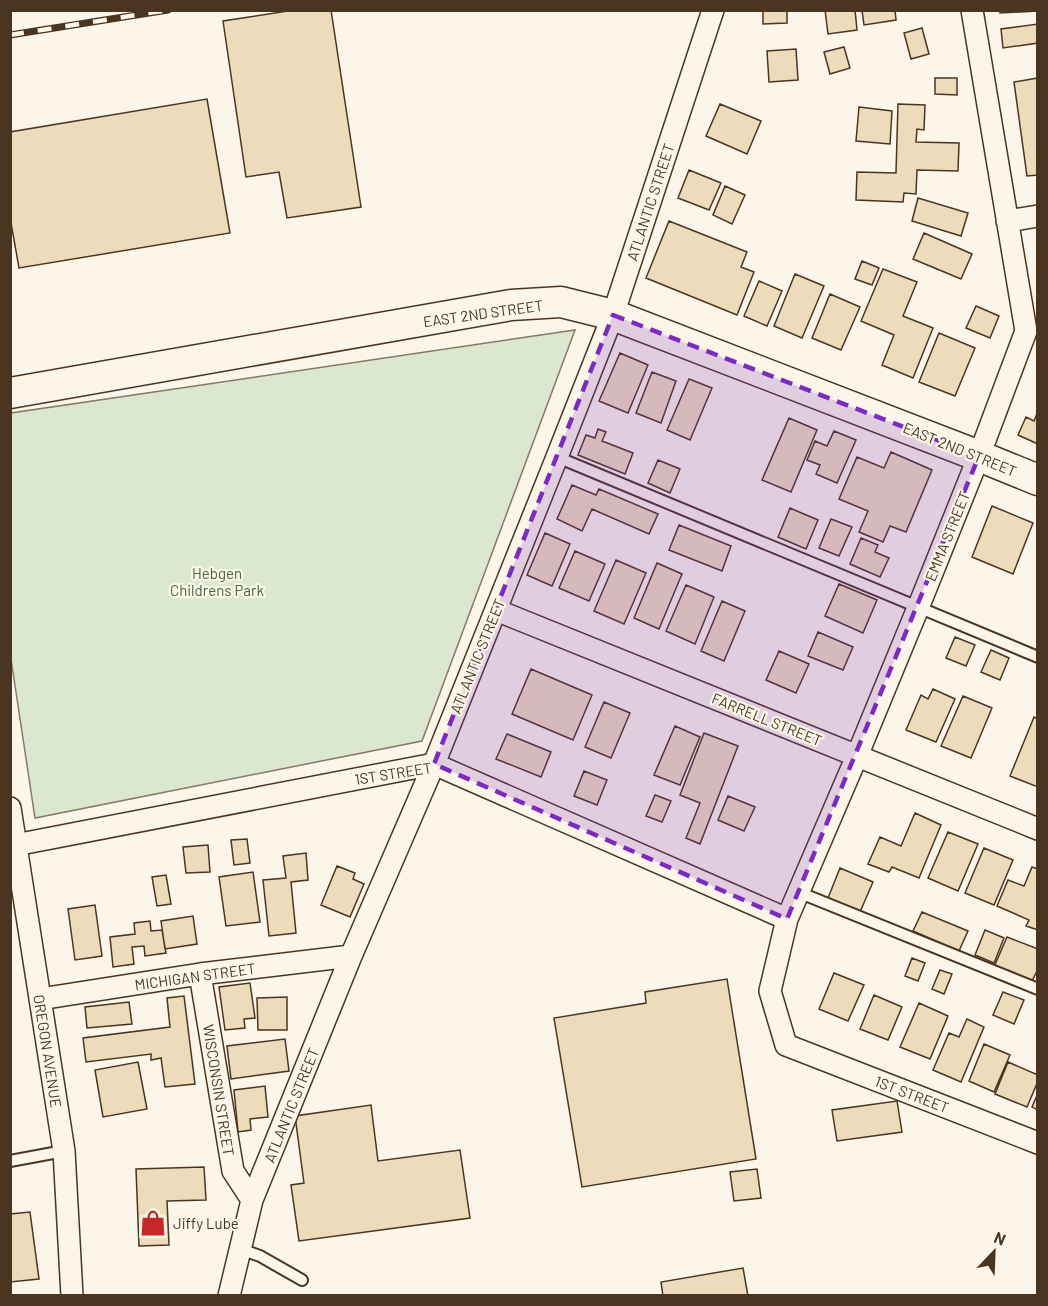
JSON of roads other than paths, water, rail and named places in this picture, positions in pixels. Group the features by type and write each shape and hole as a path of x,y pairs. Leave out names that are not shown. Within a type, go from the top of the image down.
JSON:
{"street":[{"name":"ATLANTIC STREET","path":"229,1296 252,1200 351,956 434,764 613,315 713,10"},
{"name":"EMMA STREET","path":"786,1045 770,991 787,919 918,608 1026,331 972,10"},
{"path":"1007,221 1038,216"},
{"name":"EAST 2ND STREET","path":"10,393 511,305 561,302 613,315 1038,480"},
{"name":"FARRELL STREET","path":"496,610 1038,829"},
{"name":"1ST STREET","path":"13,845 434,764 787,919"},
{"name":"OREGON AVENUE","path":"10,808 13,845 64,1151 72,1296"},
{"name":"MICHIGAN STREET","path":"40,999 200,974 351,956"},
{"name":"WISCONSIN STREET","path":"200,974 233,1171 252,1200"},
{"name":"1ST STREET","path":"786,1045 1038,1143"}],"lane":[{"path":"557,457 1038,657"},
{"path":"798,891 1038,989"},
{"path":"10,1161 64,1151"},
{"path":"240,1249 260,1256 302,1280"}],"railway":[{"path":"10,35 168,10"}],"place":[{"name":"Jiffy Lube","path":"153,1223"}],"park label":[{"name":"Hebgen Childrens Park","path":"217,582"}]}
